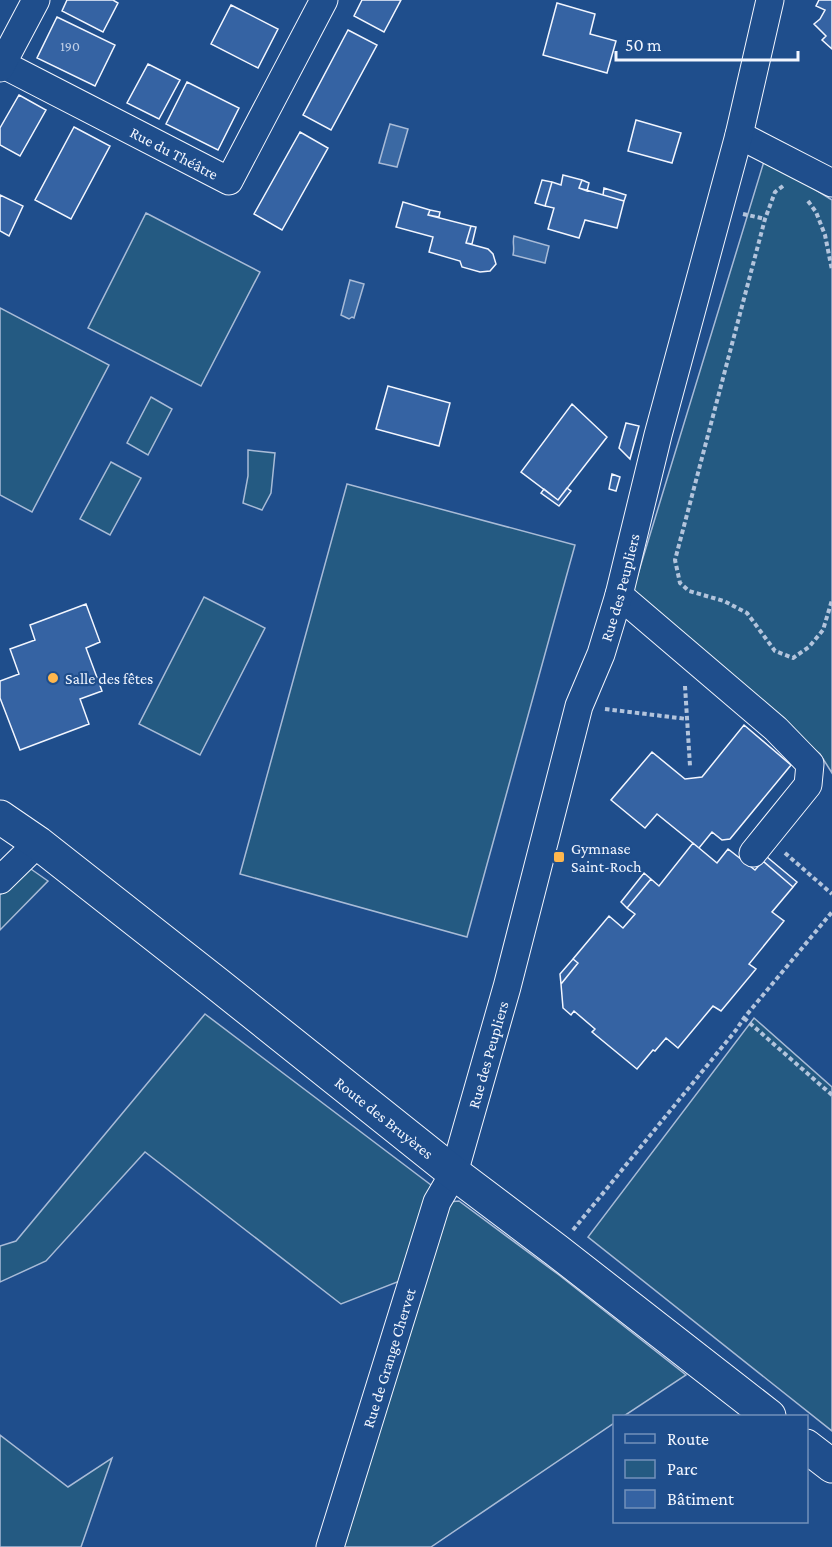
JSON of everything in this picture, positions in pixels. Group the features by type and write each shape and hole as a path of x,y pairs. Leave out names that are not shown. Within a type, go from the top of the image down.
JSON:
{"main road":[{"name":"Route des Bruyères","path":"0,817 38,843 454,1173 768,1415"},
{"path":"808,1447 832,1466"}],"street":[{"path":"1,66 36,0"},
{"name":"Rue du Théâtre","path":"1,66 230,181 324,0"},
{"name":"Rue des Peupliers","path":"454,1173 507,987 579,706 601,654 619,596 658,435 739,135 770,0"},
{"path":"739,135 832,183"},
{"path":"619,596 776,729 810,764 808,785 759,845"},
{"path":"0,880 38,843"},
{"name":"Rue de Grange Chervet","path":"330,1547 437,1202 454,1173"}],"path":[{"path":"786,184 775,192 765,219 675,561 680,583 689,591 724,601 747,614 775,651 793,658 810,647 823,630 832,600"},
{"path":"803,194 816,212 825,236 832,270"},
{"path":"683,649 690,766"},
{"path":"579,706 687,719"},
{"path":"759,845 832,894"},
{"path":"556,1250 832,912"},
{"path":"744,1018 832,1095"}],"green space":[{"path":"765,158 832,200 832,773 820,754 631,597"},
{"path":"146,213 260,272 201,386 88,328"},
{"path":"0,308 109,365 32,512 0,495"},
{"path":"151,397 172,409 148,455 127,443"},
{"path":"248,450 275,453 271,493 262,510 243,503 248,476"},
{"path":"111,462 141,478 110,535 80,519"},
{"path":"347,484 575,545 467,937 240,874"},
{"path":"204,597 265,628 200,755 139,724"},
{"path":"28,867 48,881 0,930 0,895"},
{"path":"205,1014 431,1185 405,1279 341,1304 145,1152 46,1261 0,1282 0,1246 16,1241"},
{"path":"754,1018 832,1087 832,1431 588,1237"},
{"path":"459,1201 559,1275 686,1375 626,1415 613,1415 613,1424 431,1547 337,1547 448,1202"},
{"path":"0,1435 68,1487 112,1458 81,1547 0,1547"}],"shaded area":[{"path":"390,124 408,129 397,167 379,163"},
{"path":"514,236 549,246 545,263 513,255"},
{"path":"350,280 364,284 354,318 349,319 341,315"}],"building":[{"path":"67,0 113,0 118,3 103,32 62,11"},
{"path":"362,0 401,0 384,32 354,16"},
{"path":"819,0 832,0 832,49 822,40 826,36 814,24 825,10 816,6"},
{"path":"557,3 595,14 590,34 616,41 607,73 543,55"},
{"path":"231,5 278,29 258,68 211,44"},
{"path":"57,17 115,45 95,86 37,58"},
{"path":"348,30 377,45 331,130 303,115"},
{"path":"148,64 180,80 159,119 127,103"},
{"path":"187,82 239,108 218,150 166,124"},
{"path":"19,95 46,110 20,156 0,145 0,128"},
{"path":"636,120 681,133 672,163 628,151"},
{"path":"74,127 110,146 71,219 35,200"},
{"path":"300,132 328,148 282,230 254,214"},
{"path":"563,175 582,180 579,188 624,201 617,228 585,220 579,238 548,229 554,208 545,206 552,182 561,185"},
{"path":"542,180 552,182 545,206 535,203"},
{"path":"582,180 589,183 587,191 579,188"},
{"path":"604,188 626,195 624,201 603,195"},
{"path":"0,195 23,206 9,236 0,231"},
{"path":"403,202 430,210 428,215 471,226 466,243 488,249 493,254 496,264 490,271 480,272 462,267 460,261 429,252 433,237 396,227"},
{"path":"430,210 440,212 439,217 428,215"},
{"path":"471,226 476,227 472,244 466,243"},
{"path":"388,386 450,403 439,446 376,429"},
{"path":"572,404 607,437 558,500 521,472"},
{"path":"626,423 639,426 630,459 619,448"},
{"path":"612,474 620,477 616,491 609,489"},
{"path":"567,488 571,491 559,506 541,493 544,489 558,500"},
{"name":"Salle des fêtes","path":"86,604 100,642 86,648 102,691 80,699 89,724 20,750 0,698 0,681 19,674 10,649 35,640 30,625"},
{"path":"744,725 791,765 730,839 722,840 712,832 699,848 657,814 645,828 611,800 652,752 685,779 702,777"},
{"path":"693,843 717,863 728,849 755,870 763,861 793,887 772,912 784,921 749,964 756,969 721,1011 713,1006 678,1048 666,1038 637,1069 592,1032 595,1029 574,1011 571,1015 563,1008 561,984 578,963 573,959 609,916 623,928 635,914 627,908 651,879 659,886"},
{"path":"767,857 797,882 793,887 763,861"},
{"path":"644,873 651,879 627,908 621,902"},
{"path":"573,959 578,963 561,984 560,974"}],"place":[{"name":"Salle des fêtes","path":"53,678"},
{"name":"Gymnase Saint-Roch","path":"559,857"}]}
